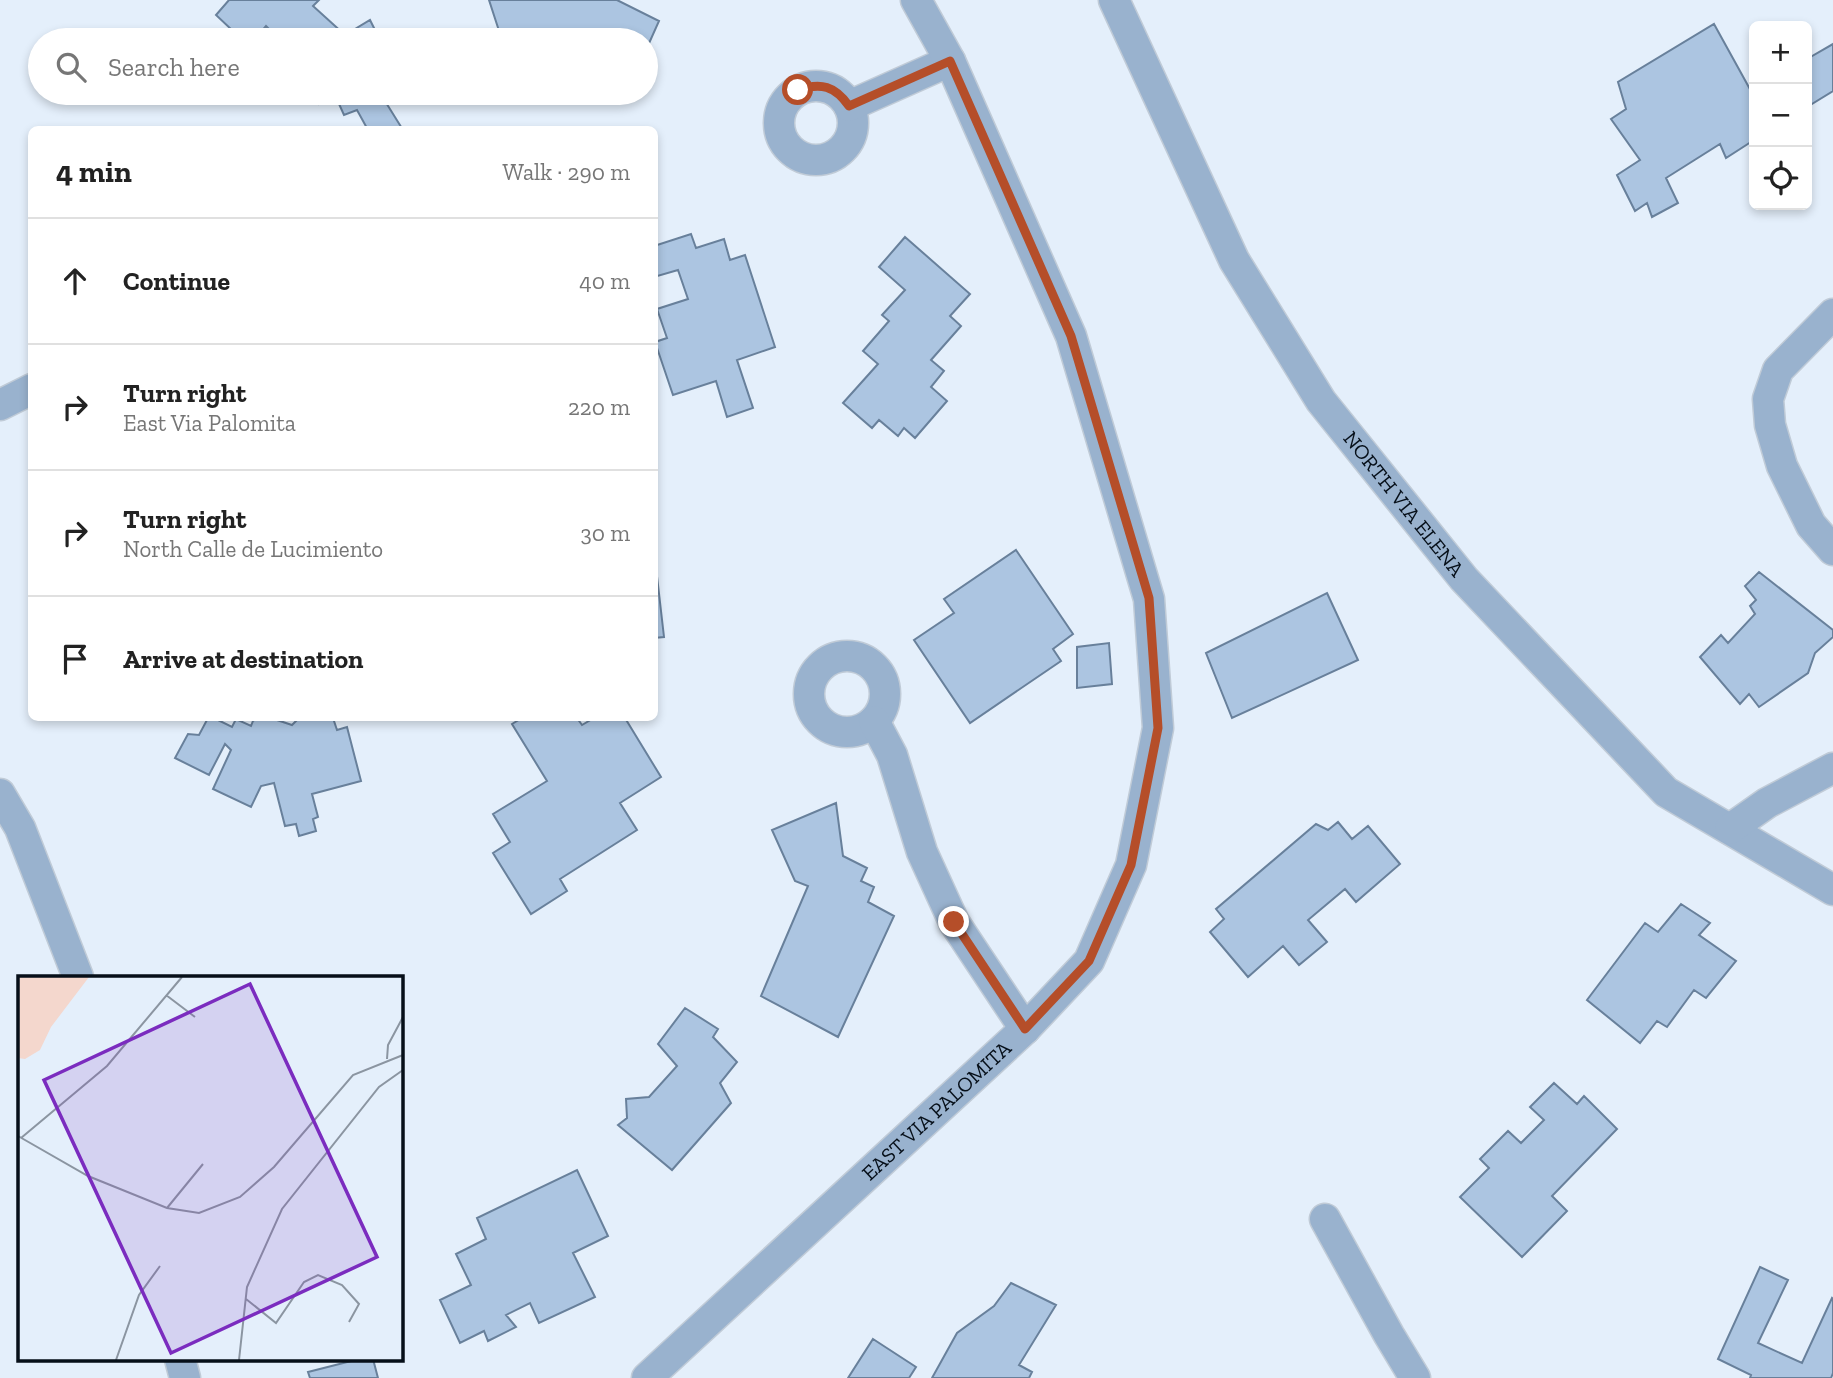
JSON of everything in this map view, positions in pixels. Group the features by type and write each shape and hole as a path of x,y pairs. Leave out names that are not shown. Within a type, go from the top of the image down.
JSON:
{"street":[{"name":"EAST VIA PALOMITA","path":"647,1378 1025,1029 1089,961 1131,865 1158,728 1149,598 1071,336 950,61 916,0"},
{"name":"NORTH VIA ELENA","path":"1114,0 1234,260 1321,401 1464,579 1666,792 1833,890"},
{"path":"849,106 950,61"},
{"path":"1833,314 1778,370 1768,399 1770,425 1782,466 1811,525 1833,550"},
{"path":"0,405 28,390"},
{"path":"874,721 892,755 922,852 954,922 1025,1029"},
{"path":"1730,829 1767,803 1833,768"},
{"path":"0,794 20,828 78,976"},
{"path":"1325,1219 1415,1378"},
{"path":"180,1360 185,1378"}],"building":[{"path":"229,0 319,0 313,6 337,28 230,28 216,15"},
{"path":"489,0 617,0 659,21 656,28 498,28"},
{"path":"370,20 374,28 357,28"},
{"path":"1714,24 1749,87 1749,143 1726,158 1720,144 1666,178 1678,203 1652,217 1647,203 1635,211 1617,175 1640,160 1611,119 1626,109 1618,82"},
{"path":"1833,44 1833,91 1812,104 1812,84 1812,56"},
{"path":"340,105 387,105 401,126 366,126 357,110 344,115"},
{"path":"691,234 696,248 724,239 730,260 745,255 775,347 737,360 753,408 727,417 716,381 673,395 658,351 658,341 667,338 658,309 688,299 678,270 658,276 658,245"},
{"path":"905,237 970,294 950,316 961,326 931,360 944,371 931,387 947,401 915,438 904,428 898,436 879,420 872,428 843,403 878,364 863,351 889,321 882,315 905,290 879,267"},
{"path":"1016,550 1073,634 1053,649 1061,661 970,723 914,640 954,613 944,599"},
{"path":"1759,572 1833,630 1833,637 1815,653 1808,673 1759,707 1749,694 1740,704 1700,657 1721,635 1728,643 1755,614 1750,606 1756,600 1745,586"},
{"path":"658,585 664,637 658,638"},
{"path":"1327,593 1358,660 1232,718 1206,653"},
{"path":"1109,643 1112,684 1077,688 1077,647"},
{"path":"206,721 220,721 232,727 235,721 251,726 253,721 280,721 292,725 296,721 334,721 337,730 347,727 361,781 312,794 318,817 313,819 316,831 299,836 296,824 285,826 274,783 261,786 251,807 213,789 231,750 225,744 209,775 175,758 188,734 199,735"},
{"path":"517,721 579,721 582,725 589,721 627,721 661,777 620,803 637,830 560,879 567,891 531,914 493,853 510,842 493,814 547,781 512,724"},
{"path":"836,803 843,856 867,868 861,881 874,887 868,902 894,916 838,1037 761,996 808,886 795,881 772,830"},
{"path":"1338,822 1352,839 1368,826 1400,864 1356,902 1345,889 1308,920 1327,942 1299,965 1283,946 1248,977 1210,932 1224,919 1216,909 1316,824 1328,830"},
{"path":"1681,904 1710,923 1699,935 1736,961 1706,998 1694,990 1667,1027 1657,1021 1640,1043 1587,1000 1645,923 1658,932"},
{"path":"685,1008 718,1029 713,1037 737,1062 720,1083 731,1103 672,1170 618,1125 627,1118 626,1099 649,1097 677,1066 658,1044"},
{"path":"1554,1083 1577,1104 1584,1096 1617,1129 1552,1196 1567,1211 1522,1257 1460,1197 1489,1168 1480,1159 1508,1131 1521,1143 1544,1120 1530,1107"},
{"path":"577,1170 608,1236 573,1253 595,1297 539,1323 530,1303 506,1315 516,1327 488,1341 484,1331 460,1343 440,1300 471,1285 456,1254 486,1239 477,1218"},
{"path":"1760,1267 1788,1280 1758,1343 1802,1363 1833,1299 1831,1378 1750,1378 1751,1375 1718,1359"},
{"path":"1011,1283 1056,1305 1019,1365 1032,1372 1029,1378 932,1378 957,1333 994,1306"},
{"path":"873,1339 916,1367 909,1378 848,1378"},
{"path":"355,1360 373,1360 378,1378 310,1378 308,1372"}],"route":[{"path":"798,90 810,86 833,89 849,106 950,61 1071,336 1149,598 1158,728 1131,865 1089,961 1025,1029 954,922"}]}
